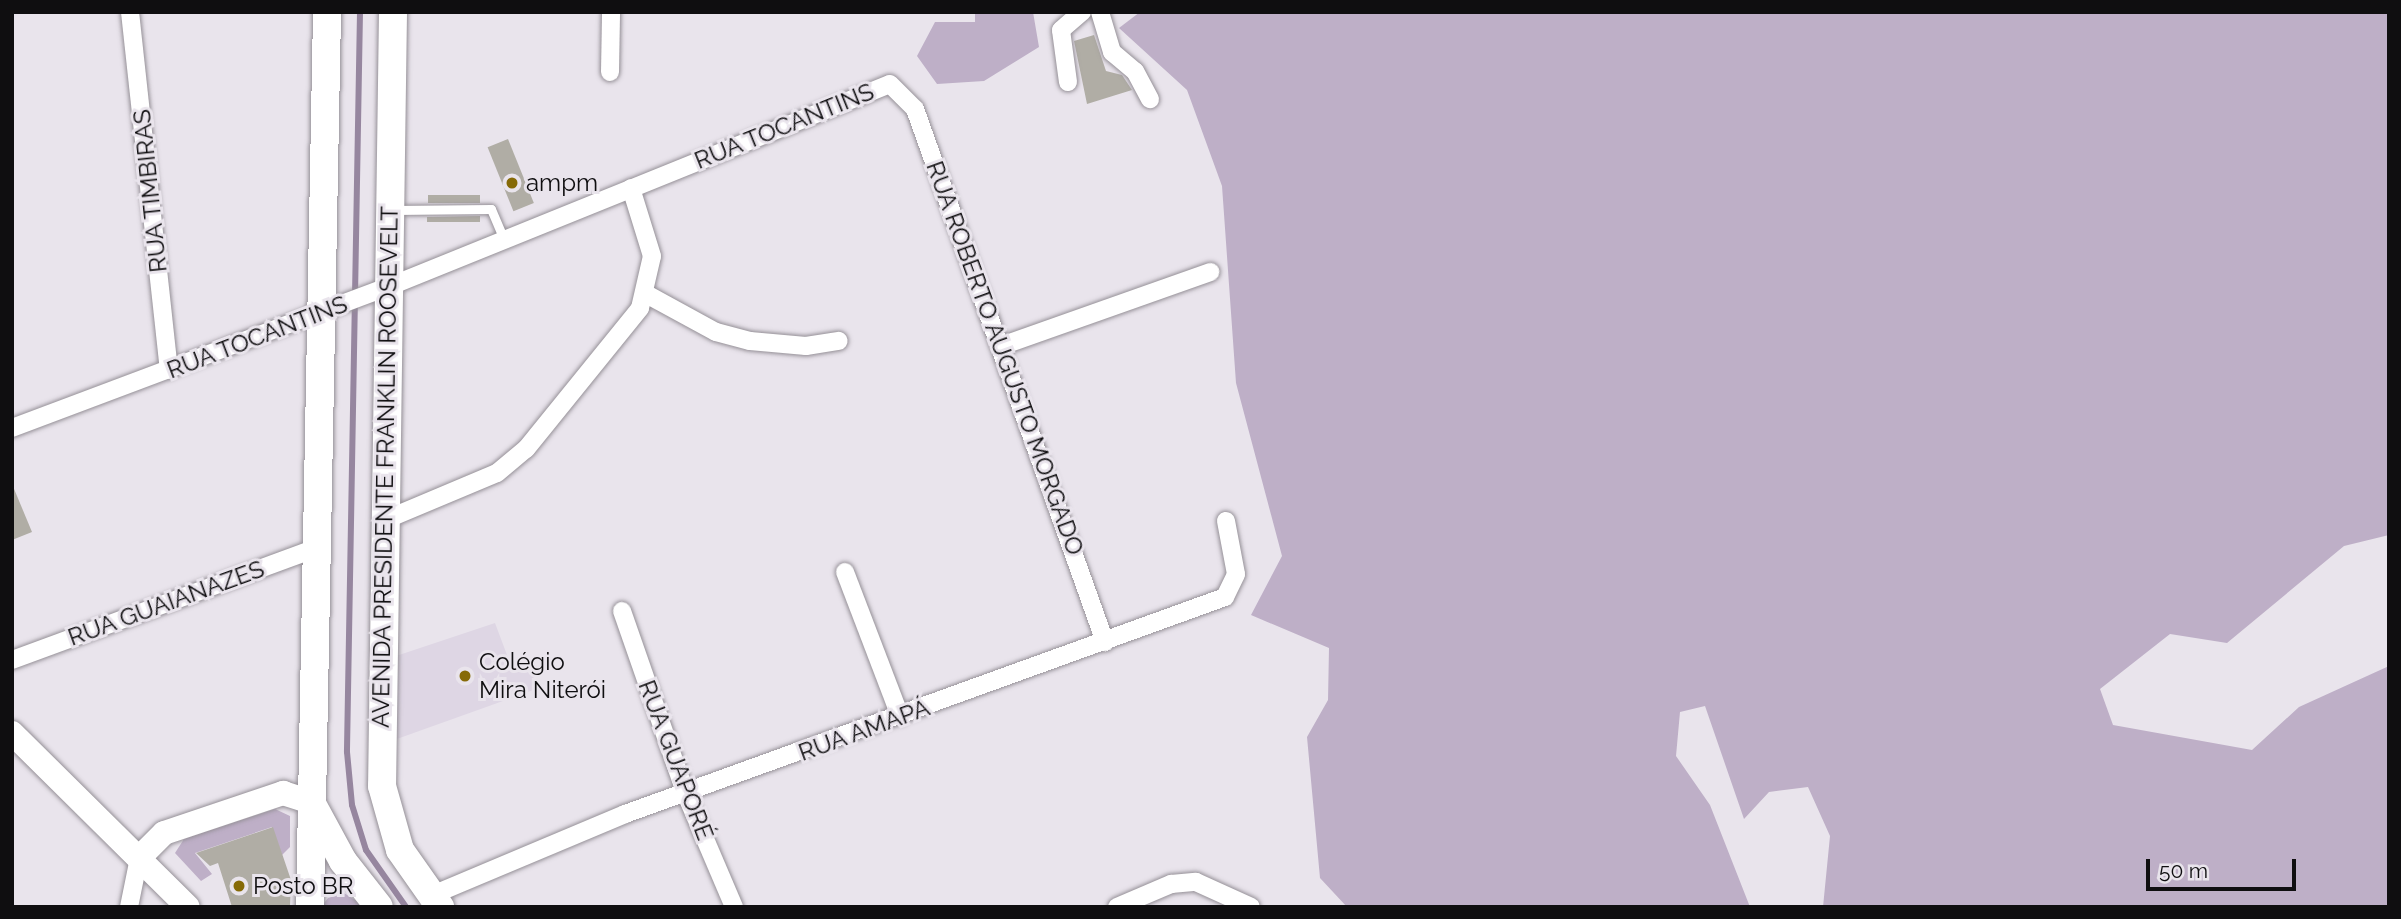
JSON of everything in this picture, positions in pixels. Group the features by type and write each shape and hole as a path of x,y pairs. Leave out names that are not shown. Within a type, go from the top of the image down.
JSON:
{"main road":[{"path":"312,907 311,803 332,309 327,12"},
{"name":"AVENIDA PRESIDENTE FRANKLIN ROOSEVELT","path":"393,12 389,210 377,292 385,520 382,786 400,850 435,901"},
{"path":"12,733 188,907"},
{"path":"139,858 164,833 283,793 311,803 328,836 371,898"},
{"path":"312,907 327,890 371,898"}],"street":[{"name":"RUA TIMBIRAS","path":"130,12 169,370"},
{"path":"610,72 611,12"},
{"path":"1068,82 1061,30 1082,12"},
{"path":"1100,12 1112,52 1135,71 1150,99"},
{"name":"RUA TOCANTINS","path":"12,428 377,292 890,83"},
{"name":"RUA ROBERTO AUGUSTO MORGADO","path":"890,83 915,109 1004,345 1105,642"},
{"path":"385,520 497,473 526,449 648,295 652,256 631,188"},
{"path":"1004,345 1210,272"},
{"path":"648,295 716,332 751,341 806,346 839,341"},
{"name":"RUA AMAPÁ","path":"435,901 685,792 1105,642 1231,591 1236,574 1226,522"},
{"name":"RUA GUAIANAZES","path":"12,660 320,547"},
{"path":"845,572 900,716"},
{"name":"RUA GUAPORÉ","path":"622,611 685,792 734,907"},
{"path":"129,907 139,858"},
{"path":"1117,907 1171,884 1196,882 1251,907"}],"lane":[{"path":"389,210 491,209 504,240"}],"shaded area":[{"path":"975,12 1033,12 1039,47 984,81 937,84 917,56 935,22 975,22"},
{"path":"1140,12 2389,12 2389,535 2344,546 2227,643 2170,634 2100,689 2113,725 2252,750 2299,707 2389,666 2389,907 1823,907 1830,836 1808,787 1769,792 1744,819 1705,706 1680,712 1676,756 1710,805 1750,907 1347,907 1320,878 1307,737 1328,700 1329,648 1251,615 1282,556 1236,383 1222,186 1187,90 1119,28"},
{"name":"Colégio Mira Niterói","path":"495,623 510,663 527,657 539,688 394,740 396,656"},
{"path":"275,809 290,816 290,847 282,855 272,827 195,853 212,874 201,881 175,853 184,839"},
{"path":"344,893 366,907 321,907 328,898"}],"building":[{"path":"1094,35 1106,71 1122,75 1132,90 1087,104 1074,41"},
{"path":"508,139 534,203 513,211 488,147"},
{"path":"428,195 480,195 480,203 428,203"},
{"path":"480,216 480,222 427,222 427,217"},
{"path":"12,484 32,532 12,540"},
{"path":"273,827 291,880 290,907 232,907 218,863 210,866 196,853"}],"waterway":[{"path":"360,12 347,752 352,805 366,850 406,907"}],"place":[{"name":"ampm","path":"512,183"},
{"name":"Colégio Mira Niterói","path":"465,676"},
{"name":"Posto BR","path":"239,886"}]}
